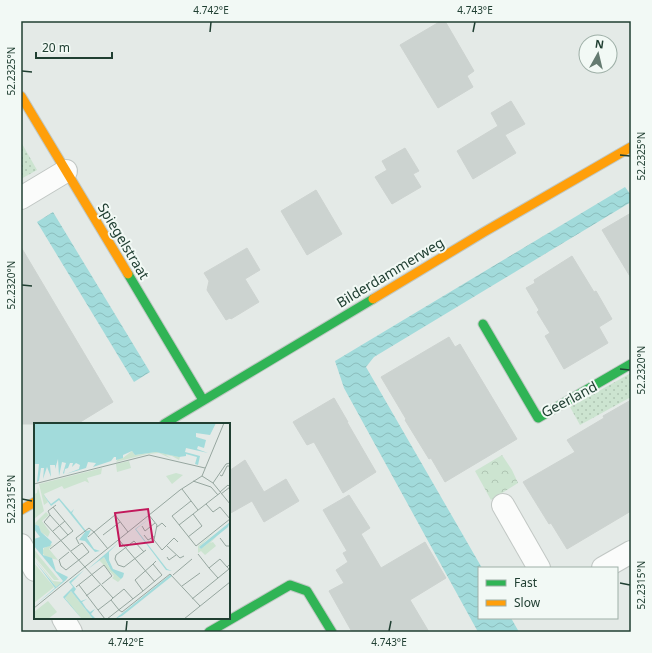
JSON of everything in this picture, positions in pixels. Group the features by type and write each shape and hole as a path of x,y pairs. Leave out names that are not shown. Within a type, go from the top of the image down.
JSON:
{"street":[{"name":"Spiegelstraat","path":"21,96 203,400"},
{"name":"Bilderdammerweg","path":"166,423 484,232 631,147"},
{"path":"21,198 66,171"},
{"name":"Geerland","path":"482,324 538,418 631,364"},
{"path":"21,510 34,503"},
{"path":"503,505 538,567"},
{"path":"21,545 34,568"},
{"path":"605,567 631,552"},
{"path":"209,632 290,585 307,591 332,632"},
{"path":"64,619 71,632"}],"green space":[{"path":"21,142 37,170 21,179"},
{"path":"631,373 631,397 580,425 570,407"},
{"path":"502,455 512,470 518,483 491,500 475,471"}],"water":[{"path":"625,187 631,195 631,202 374,357 366,367 481,567 478,567 478,619 512,619 519,632 478,632 344,388 335,361"},
{"path":"53,212 150,372 134,382 37,222"}],"building":[{"path":"441,21 445,21 474,71 467,76 473,87 438,108 400,45"},
{"path":"511,101 525,124 505,135 516,153 473,179 457,151 498,126 491,113"},
{"path":"405,148 419,171 413,174 421,187 392,204 375,177 387,170 382,161"},
{"path":"316,190 342,234 307,255 281,211"},
{"path":"631,213 631,278 602,230"},
{"path":"21,247 113,402 79,423 21,424"},
{"path":"247,248 260,270 245,279 259,302 231,319 226,320 207,290 209,281 204,273"},
{"path":"572,256 594,292 596,291 612,319 599,327 608,343 564,369 545,336 550,333 537,312 539,310 526,288 535,283 534,280"},
{"path":"449,337 455,347 460,344 517,439 445,482 431,458 429,459 405,420 406,419 381,377"},
{"path":"334,398 376,472 343,493 314,442 307,445 293,422"},
{"path":"631,400 631,511 567,549 551,523 549,524 523,482 575,452 567,440 604,418 603,416"},
{"path":"245,460 264,492 286,479 299,501 264,522 252,501 230,513 230,470"},
{"path":"349,495 370,528 361,534 381,568 425,542 446,578 410,600 429,632 352,632 329,591 344,583 336,570 348,562 343,553 347,551 323,510"}],"traffic: fast":[{"path":"128,274 203,400"},
{"path":"166,423 373,299"},
{"path":"483,324 538,418 631,364"},
{"path":"209,632 290,585 307,591 332,632"}],"traffic: slow":[{"path":"21,96 128,274"},
{"path":"373,299 484,232 631,147"},
{"path":"21,510 34,503"}]}
